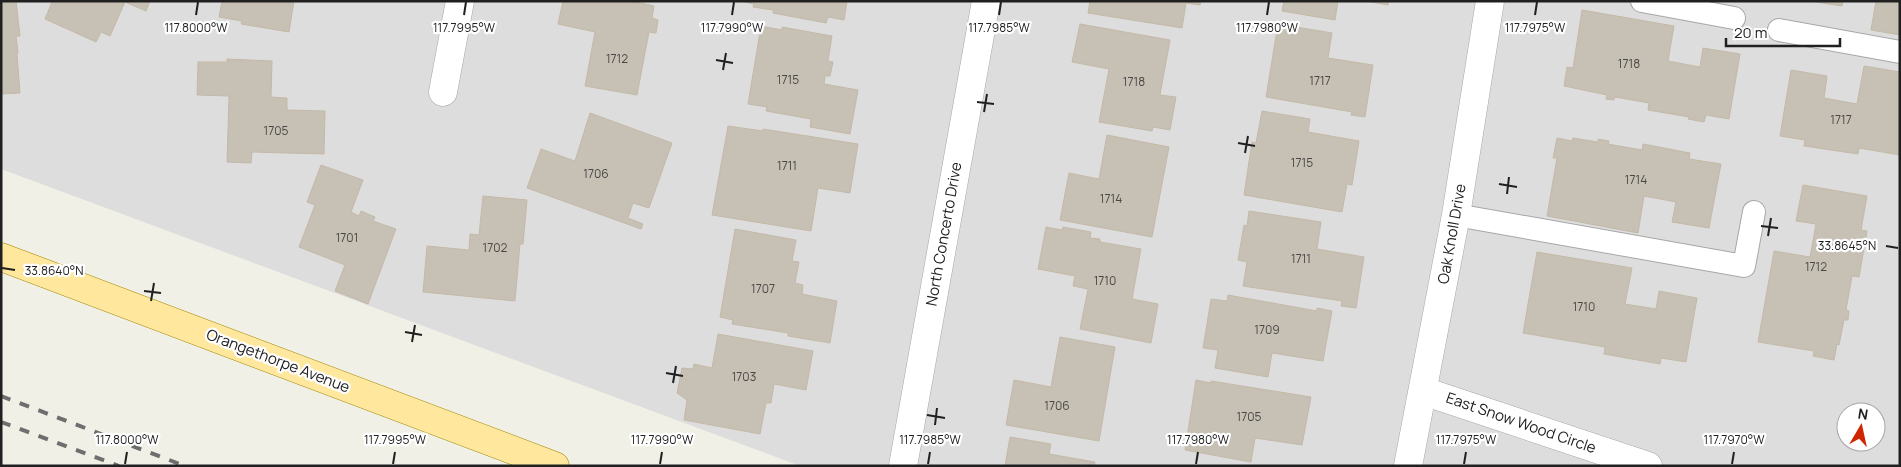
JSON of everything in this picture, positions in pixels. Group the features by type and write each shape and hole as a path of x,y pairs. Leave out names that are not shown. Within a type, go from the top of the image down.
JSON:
{"main road":[{"name":"Orangethorpe Avenue","path":"1,257 555,466"}],"street":[{"path":"443,92 460,1"},
{"name":"North Concerto Drive","path":"903,466 986,1"},
{"name":"Oak Knoll Drive","path":"1408,466 1456,215 1490,1"},
{"name":"East Snow Wood Circle","path":"1423,391 1648,466"}],"lane":[{"path":"1642,1 1734,18"},
{"path":"1779,30 1900,52"},
{"path":"1456,215 1744,266 1754,212"}],"shaded area":[{"path":"1,1 1900,1 1900,466 800,466 1,169"}],"building":[{"path":"1,1 16,1 20,36 16,36 20,93 1,94"},
{"path":"51,1 150,1 146,11 125,2 110,36 101,32 96,42 45,19"},
{"path":"222,1 294,1 289,32 241,24 242,21 219,17"},
{"path":"563,1 632,1 654,6 652,18 658,20 656,33 649,32 637,95 585,86 595,32 558,24"},
{"path":"740,1 847,1 844,20 828,17 826,23 773,13 773,10 753,7 754,4"},
{"path":"1090,1 1201,1 1200,5 1186,3 1182,28 1088,13"},
{"path":"1284,1 1338,1 1335,20 1282,11"},
{"path":"1366,1 1389,1 1388,5"},
{"path":"1810,1 1843,1 1842,6"},
{"path":"1876,1 1900,1 1900,35 1871,30"},
{"path":"1582,10 1674,26 1668,61 1700,67 1703,48 1740,54 1729,119 1706,115 1704,122 1688,119 1689,117 1648,110 1649,103 1615,97 1614,100 1606,99 1607,95 1564,86 1567,67 1573,68"},
{"path":"1080,24 1170,40 1160,95 1176,97 1170,130 1153,127 1152,131 1099,122 1109,69 1072,62"},
{"path":"1278,24 1332,33 1328,58 1373,65 1365,117 1351,115 1352,112 1266,97"},
{"path":"761,26 782,30 782,27 832,36 828,61 833,62 830,76 825,76 824,84 858,90 850,134 810,127 811,119 766,111 767,107 748,104"},
{"path":"227,59 272,61 271,97 287,98 287,110 325,111 324,154 252,152 251,163 227,162 229,96 197,95 198,62 227,62"},
{"path":"1864,66 1900,72 1900,155 1859,148 1858,154 1804,146 1805,140 1780,136 1791,70 1827,76 1824,98 1857,104"},
{"path":"1262,111 1310,119 1308,132 1359,141 1352,185 1347,184 1342,212 1244,195 1252,142 1256,143"},
{"path":"590,113 672,143 649,208 633,203 628,218 643,224 641,229 527,188 541,149 575,161"},
{"path":"728,126 763,131 763,129 858,144 850,193 818,188 811,231 712,215"},
{"path":"1107,135 1169,147 1152,237 1060,220 1069,173 1099,179"},
{"path":"1557,138 1572,141 1573,138 1598,142 1598,139 1609,141 1608,144 1642,150 1643,144 1690,153 1689,159 1721,164 1709,228 1672,222 1676,202 1644,196 1638,233 1547,216 1557,158 1553,158"},
{"path":"321,165 363,180 351,212 359,216 361,211 375,217 373,221 396,229 368,304 335,291 345,265 299,247 315,205 307,202"},
{"path":"1803,185 1867,196 1861,230 1867,231 1859,277 1852,276 1846,310 1849,311 1848,320 1844,320 1834,360 1813,356 1814,351 1758,342 1774,251 1810,257 1816,224 1796,221"},
{"path":"483,196 527,200 523,244 520,244 515,301 423,292 427,246 469,250 470,234 479,235"},
{"path":"1249,211 1321,222 1317,249 1364,257 1356,308 1341,306 1342,301 1243,286 1247,262 1238,260 1244,225 1247,226"},
{"path":"1046,227 1062,230 1063,227 1091,232 1090,238 1100,239 1100,242 1141,249 1132,299 1158,304 1151,343 1080,329 1088,289 1073,286 1075,276 1038,269"},
{"path":"735,229 796,240 792,261 799,262 795,283 803,285 802,294 837,301 830,343 788,336 788,333 732,324 733,320 720,317"},
{"path":"1537,252 1632,268 1625,304 1656,309 1659,291 1697,298 1686,362 1661,358 1660,364 1604,354 1605,347 1523,333"},
{"path":"1228,295 1317,311 1317,308 1332,311 1323,361 1272,353 1268,377 1215,368 1218,350 1203,348 1211,299 1227,301"},
{"path":"718,334 813,351 806,390 774,384 771,403 766,403 760,434 684,420 687,400 677,393 682,368 693,369 694,364 712,368"},
{"path":"1060,337 1115,347 1099,441 1006,425 1014,380 1051,387"},
{"path":"1196,380 1311,397 1302,445 1255,438 1251,462 1185,450"},
{"path":"1010,437 1051,444 1049,454 1095,462 1094,466 1005,466"}],"railway":[{"path":"1,396 185,466"},
{"path":"1,422 119,466"}]}
